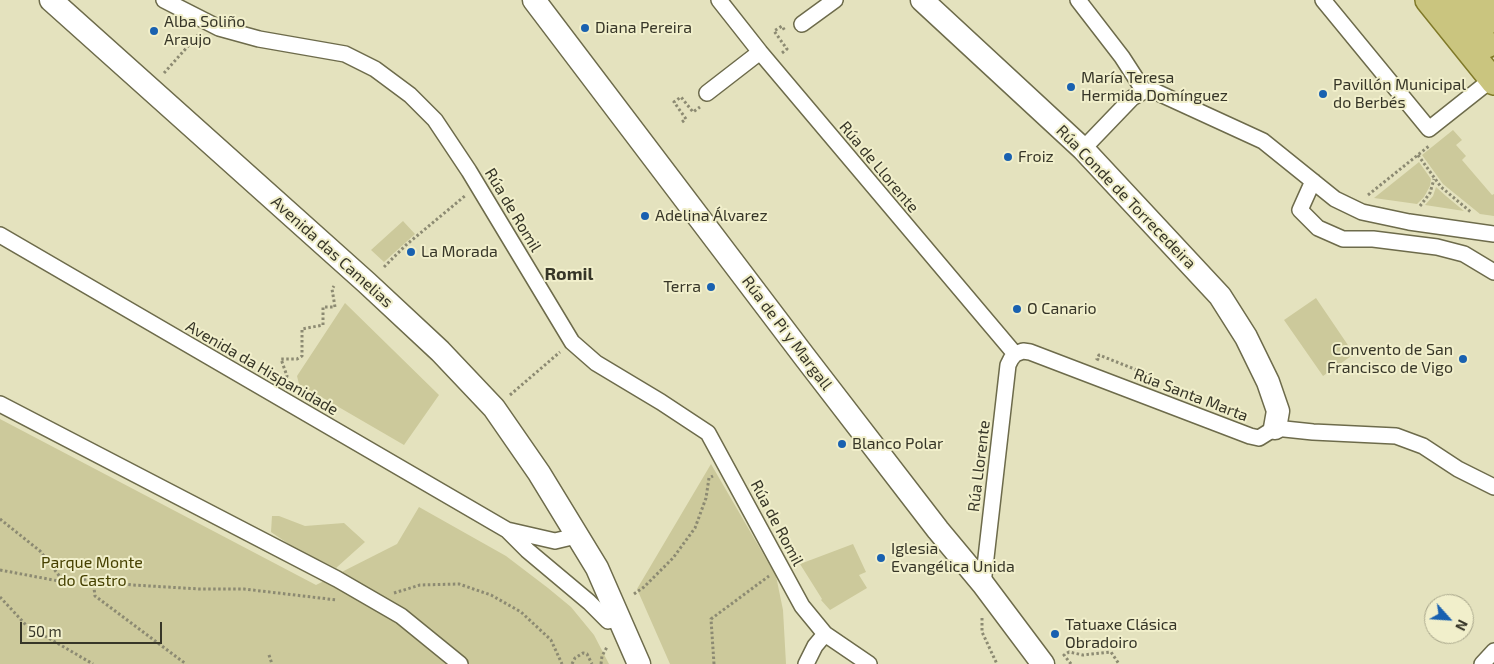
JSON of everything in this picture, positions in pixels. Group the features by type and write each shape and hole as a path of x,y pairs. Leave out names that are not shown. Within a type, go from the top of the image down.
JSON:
{"main road":[{"name":"Avenida das Camelias","path":"51,0 335,254 440,351 494,408 540,473 576,536 597,568 639,664"},
{"name":"Rúa de Pi y Margall","path":"534,0 816,371 1043,664"},
{"name":"Rúa Conde de Torrecedeira","path":"922,0 1083,149 1225,302 1255,354 1268,382 1278,411 1275,428"},
{"path":"1428,0 1493,80"},
{"path":"1451,0 1494,54"},
{"path":"1478,0 1494,20"},
{"name":"Avenida das Camelias","path":"576,536 579,566 608,621 626,664"}],"street":[{"name":"Rúa de Romil","path":"164,0 219,28 259,39 345,54 375,69 410,95 435,120 469,171 572,342 596,363 708,433 802,606 825,634 869,664"},
{"name":"Rúa de Llorente","path":"719,0 760,52 1015,354"},
{"path":"802,24 835,0"},
{"path":"1078,0 1122,57 1144,91"},
{"path":"1323,0 1429,135 1493,80"},
{"path":"700,96 760,52"},
{"path":"1083,149 1132,98 1149,90 1163,94 1263,141 1335,199 1362,212 1409,222 1494,234"},
{"path":"1312,181 1300,210 1318,228 1343,239 1373,239 1437,247 1464,254 1494,272"},
{"name":"Avenida da Hispanidade","path":"0,236 507,530 526,550 589,602 608,621"},
{"name":"Rúa Santa Marta","path":"1015,354 1023,351 1030,352 1259,438 1275,428 1396,436 1423,446 1458,469 1494,487"},
{"name":"Rúa Llorente","path":"986,588 1008,365 1010,359 1015,354"},
{"path":"0,404 271,543 401,616 460,664"},
{"name":"Avenida da Hispanidade","path":"507,530 554,541 576,536"},
{"path":"806,664 815,646 825,634"},
{"path":"1482,664 1494,651"}],"path":[{"path":"164,74 201,30"},
{"path":"682,122 686,119 674,102 681,96 694,112 700,108 700,96"},
{"path":"1360,192 1368,196 1432,144 1429,135"},
{"path":"1418,155 1441,187 1476,216"},
{"path":"1418,208 1430,193 1434,178"},
{"path":"384,267 406,245 469,192"},
{"path":"287,376 281,359 297,359 302,356 302,329 323,325 323,307 335,307 332,289 334,286"},
{"path":"509,395 561,352"},
{"path":"1147,374 1099,355 1097,359 1151,381"},
{"path":"634,594 644,587 673,558 695,528 706,498 710,478 715,474"},
{"path":"0,519 40,551 64,582"},
{"path":"0,570 64,582 87,579 134,586 244,589 346,602"},
{"path":"714,664 711,620 776,571"},
{"path":"93,580 95,596 186,664"},
{"path":"379,604 384,596 420,585 459,584 492,595 521,612 551,640 562,664"},
{"path":"986,588 982,632 997,664"},
{"path":"0,597 26,625 93,664"},
{"path":"602,664 602,656 607,647"},
{"path":"1071,664 1064,655 1069,652 1083,655 1111,652 1119,664"},
{"path":"572,664 575,658 583,653 587,654 592,664"},
{"path":"269,655 272,664"}],"green space":[{"path":"1453,130 1462,140 1456,145 1466,156 1462,160 1492,195 1494,194 1494,216 1480,214 1443,184 1422,155"},
{"path":"1419,162 1431,179 1430,186 1424,197 1417,204 1374,198"},
{"path":"1436,187 1464,211 1425,205 1433,196"},
{"path":"403,221 415,234 384,262 371,250"},
{"path":"1316,298 1354,354 1323,376 1284,320"},
{"path":"345,303 439,395 404,445 299,384 297,376"},
{"name":"Parque Monte do Castro","path":"0,419 316,585 397,544 419,507 506,556 571,607 594,635 609,664 0,664"},
{"path":"711,464 776,576 783,610 786,664 670,664 637,589"},
{"path":"272,516 279,516 305,526 344,523 365,542 336,568 296,549 271,532"},
{"path":"853,544 866,572 859,575 867,588 830,610 821,600 800,564"}],"place":[{"name":"Diana Pereira","path":"585,28"},
{"name":"Alba Soliño Araujo","path":"154,31"},
{"name":"María Teresa Hermida Domínguez","path":"1071,87"},
{"name":"Pavillón Municipal do Berbés","path":"1323,94"},
{"name":"Froiz","path":"1008,157"},
{"name":"Adelina Álvarez","path":"645,216"},
{"name":"La Morada","path":"411,252"},
{"name":"Terra","path":"711,287"},
{"name":"O Canario","path":"1017,309"},
{"name":"Convento de San Francisco de Vigo","path":"1463,359"},
{"name":"Blanco Polar","path":"842,444"},
{"name":"Iglesia Evangélica Unida","path":"881,558"},
{"name":"Tatuaxe Clásica Obradoiro","path":"1055,634"}],"district":[{"name":"Romil","path":"569,274"}]}
